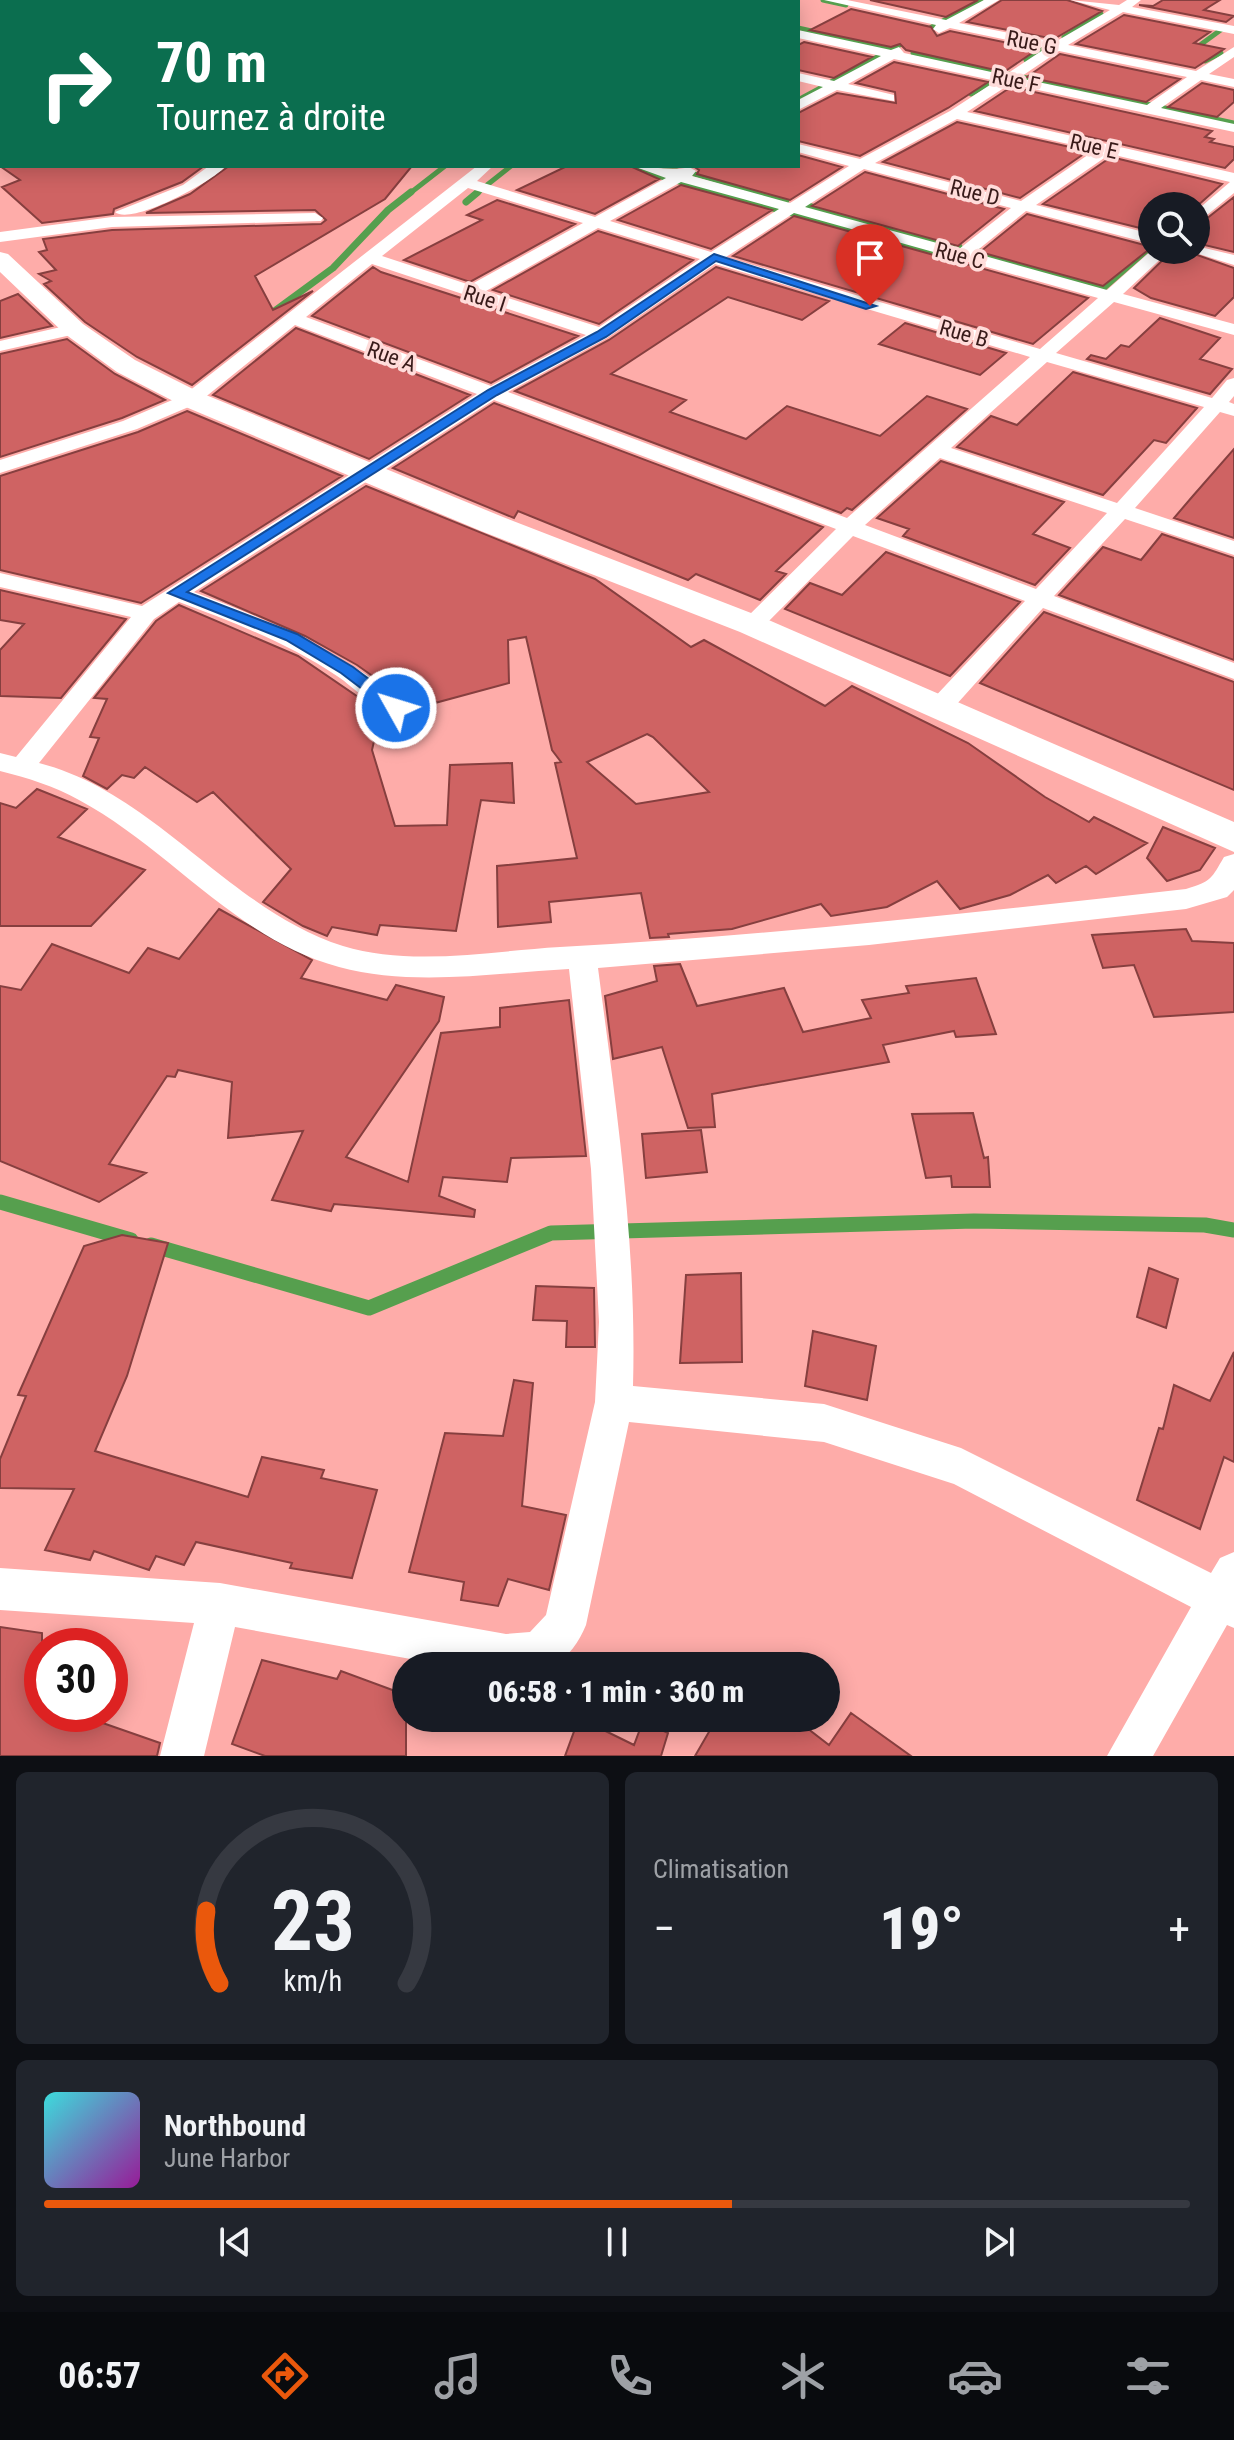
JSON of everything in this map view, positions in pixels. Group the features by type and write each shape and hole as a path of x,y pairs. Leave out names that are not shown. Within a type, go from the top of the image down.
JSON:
{"main road":[{"path":"0,259 74,329 126,366 191,399 492,524 752,625 1234,838"}],"street":[{"name":"Rue G","path":"830,0 1234,83"},
{"path":"919,40 993,0"},
{"path":"1076,0 1234,30"},
{"path":"1135,0 1007,78 955,114 862,164 714,257 601,334 492,393 176,593 146,614 12,764 87,794 145,833 244,909 301,941 341,956 418,965 695,951 1186,899 1217,890 1233,874 1234,864"},
{"path":"823,16 851,2"},
{"name":"Rue F","path":"802,28 893,54 1234,128"},
{"path":"800,105 906,47"},
{"path":"1149,110 1234,51"},
{"path":"800,77 889,98"},
{"name":"Rue E","path":"955,114 1234,178"},
{"name":"Rue D","path":"800,148 1138,235"},
{"path":"961,256 1025,205 1107,149"},
{"path":"85,225 188,188 216,168"},
{"path":"0,467 130,425 191,399 484,168"},
{"name":"Rue C","path":"646,168 1234,330"},
{"path":"469,293 694,168"},
{"name":"Rue B","path":"466,182 844,299 1226,407"},
{"path":"1210,206 1234,185"},
{"path":"0,237 85,225 174,219 315,218"},
{"path":"1210,254 1234,260"},
{"name":"Rue I","path":"370,258 601,334"},
{"path":"752,625 850,527 1047,356 1147,264"},
{"name":"Rue A","path":"292,318 1234,671"},
{"path":"0,346 74,329"},
{"path":"938,709 1038,596 1226,407 1234,384"},
{"path":"937,450 1234,548"},
{"path":"0,580 146,614"},
{"path":"176,593 292,637 334,661 396,708"},
{"path":"0,1589 220,1604 506,1655 529,1655 549,1647 565,1625 614,1402 617,1322 608,1169 582,958"},
{"path":"614,1402 824,1423 961,1467 1230,1592 1129,1756"},
{"path":"182,1756 220,1604"}],"building":[{"path":"870,0 978,0 946,17"},
{"path":"1002,0 1067,0 1102,11 1054,39 967,22"},
{"path":"1163,0 1220,0 1204,10 1234,16 1226,22 1139,5 1153,6"},
{"path":"851,9 931,27 937,36 950,31 1038,49 1004,72 906,50 900,44 891,47 810,30"},
{"path":"1124,15 1210,32 1194,43 1224,49 1195,68 1076,44"},
{"path":"804,42 872,57 834,78 800,70 800,44"},
{"path":"1060,54 1180,79 1146,102 1027,77"},
{"path":"894,62 988,82 948,108 860,156 800,141 800,112 837,93 896,103 895,92 856,83"},
{"path":"1202,83 1234,90 1234,102 1217,117 1168,107"},
{"path":"1011,87 1212,131 1205,137 1214,139 1210,142 1234,147 1234,159 1225,168 975,111"},
{"path":"957,122 1088,151 1020,198 883,162"},
{"path":"800,156 842,167 790,200 697,174 699,170 696,168 800,168"},
{"path":"1111,157 1222,184 1210,195 1210,192 1138,192 1138,228 1043,204"},
{"path":"3,168 201,168 182,182 114,209 113,214 42,223 2,187 20,180"},
{"path":"226,168 410,168 385,199 255,276 273,310 313,291 192,385 137,357 85,322 44,284 51,281 39,274 56,270 39,252 47,250 43,239 112,230 321,224 326,220 315,210 146,213 190,194"},
{"path":"563,168 634,168 659,179 595,214 517,190"},
{"path":"865,172 1004,209 958,246 812,206"},
{"path":"681,185 772,210 711,249 618,220"},
{"path":"1234,197 1234,252 1210,246 1210,216"},
{"path":"497,200 575,224 470,282 404,260 482,220 467,215"},
{"path":"1027,214 1138,243 1138,258 1103,286 980,252"},
{"path":"794,216 1088,298 1033,344 733,256"},
{"path":"598,231 693,260 599,324 493,290"},
{"path":"1210,260 1234,268 1234,297 1215,316 1151,298 1134,288 1159,264 1210,264"},
{"path":"373,267 578,336 491,383 312,316"},
{"path":"716,267 829,301 802,320 728,297 611,374 686,400 670,412 746,439 787,406 880,436 927,396 967,409 852,510 847,508 841,513 515,391 609,340"},
{"path":"18,294 52,326 0,338 0,301"},
{"path":"1160,318 1220,338 1200,359 1232,369 1210,394 1087,359 1091,355 1106,359 1121,345 1129,347"},
{"path":"905,323 1006,353 980,375 879,344"},
{"path":"296,328 470,395 369,459 213,395"},
{"path":"67,339 115,374 165,400 122,418 0,457 0,354"},
{"path":"1073,372 1197,408 1166,443 1154,440 1103,495 957,447 991,416 1017,425"},
{"path":"494,403 823,527 776,571 786,574 760,600 696,574 688,580 518,511 514,518 393,468"},
{"path":"187,411 342,476 141,603 0,570 0,476 138,432"},
{"path":"1234,449 1234,538 1174,518 1192,497"},
{"path":"941,461 1064,502 1033,534 1070,548 1035,585 903,536 909,529 877,518"},
{"path":"366,486 595,579 691,647 704,640 825,706 852,686 968,743 1045,797 1089,822 1094,817 1147,843 1096,874 1086,866 1056,883 1048,875 1010,895 960,909 937,881 887,907 831,916 821,904 732,929 668,934 669,937 650,938 641,893 549,902 551,922 498,927 497,866 577,858 555,763 561,762 552,750 526,637 508,640 509,683 420,707 413,699 408,701 357,665 305,636 201,591","holes":["647,734 709,792 636,804 587,762"]},
{"path":"1162,534 1234,558 1234,660 1059,595 1103,547 1141,560"},
{"path":"886,552 1020,602 950,676 785,609 810,583 842,595"},
{"path":"0,590 126,619 61,698 0,696 0,650 24,624 0,620"},
{"path":"179,605 298,656 383,714 380,715 372,750 395,826 447,825 450,765 512,763 514,803 481,800 456,931 380,925 377,935 332,927 327,936 303,926 263,902 291,869 213,792 197,802 145,767 134,778 122,775 107,789 83,776 99,738 90,737 107,699 94,698 156,621"},
{"path":"1044,612 1234,682 1234,790 980,683"},
{"path":"37,789 87,809 58,837 145,870 91,926 0,926 0,803 16,808"},
{"path":"1163,827 1215,848 1200,870 1167,881 1147,858"},
{"path":"219,909 312,960 301,978 387,1000 396,985 444,997 439,1021 346,1157 408,1182 441,1033 500,1027 500,1008 569,1000 586,1156 511,1158 507,1182 443,1177 439,1196 475,1210 474,1217 334,1204 331,1211 272,1200 303,1131 228,1138 232,1082 178,1070 175,1077 167,1076 109,1164 146,1173 99,1202 0,1161 0,986 21,990 52,944 129,973 148,948 179,959"},
{"path":"1186,929 1192,941 1234,943 1234,1012 1154,1017 1134,965 1103,968 1092,935"},
{"path":"680,964 697,1006 784,988 803,1032 871,1018 862,1000 909,993 906,986 976,978 996,1034 956,1037 954,1031 883,1045 889,1062 712,1094 715,1127 688,1128 662,1047 613,1059 605,996 657,981 654,966"},
{"path":"973,1113 984,1158 988,1157 990,1187 952,1187 951,1176 926,1178 912,1114"},
{"path":"701,1130 707,1172 646,1178 642,1134"},
{"path":"122,1235 168,1243 127,1376 95,1451 248,1497 262,1457 324,1470 321,1478 377,1490 352,1578 290,1568 292,1563 196,1542 184,1565 156,1556 149,1570 94,1551 90,1560 45,1550 74,1489 0,1488 0,1459 26,1396 18,1395 84,1246"},
{"path":"1149,1268 1178,1279 1166,1328 1137,1317"},
{"path":"741,1273 742,1362 680,1363 686,1275"},
{"path":"536,1286 594,1288 595,1347 566,1347 567,1321 533,1320"},
{"path":"813,1331 876,1346 867,1400 805,1386"},
{"path":"1234,1352 1234,1462 1224,1457 1200,1529 1137,1500 1159,1428 1163,1429 1174,1385 1210,1401"},
{"path":"514,1380 533,1383 522,1506 566,1515 549,1590 508,1579 498,1606 461,1600 464,1582 409,1572 445,1433 503,1436"},
{"path":"0,1627 24,1630 24,1732 128,1732 160,1743 157,1756 0,1756"},
{"path":"262,1660 337,1679 341,1671 392,1690 392,1732 406,1732 406,1756 265,1756 232,1744"},
{"path":"851,1713 911,1756 695,1756 709,1732 812,1732 829,1745"},
{"path":"574,1732 608,1732 634,1745 639,1732 668,1733 661,1756 565,1756"}],"waterway":[{"path":"823,0 846,5"},
{"path":"800,28 892,49 981,0"},
{"path":"1064,37 1101,14"},
{"path":"1205,61 1221,53 1196,48 1222,29 1214,27"},
{"path":"1026,60 1046,48 1035,44"},
{"path":"913,53 1234,123"},
{"path":"831,82 881,55"},
{"path":"971,94 995,80"},
{"path":"800,99 826,85"},
{"path":"409,194 442,168"},
{"path":"487,185 508,168"},
{"path":"629,168 722,194"},
{"path":"694,174 757,192"},
{"path":"476,194 482,189"},
{"path":"273,312 333,268 388,210 411,192"},
{"path":"466,202 478,192"},
{"path":"715,192 776,209"},
{"path":"757,192 786,200"},
{"path":"757,192 764,194"},
{"path":"804,205 959,247"},
{"path":"788,212 958,259"},
{"path":"968,249 1104,286"},
{"path":"1104,287 1138,257"},
{"path":"0,1202 131,1240"},
{"path":"151,1245 369,1308 551,1233 974,1221 1205,1225 1234,1230"}],"route":[{"path":"396,708 372,687 292,637 176,593 492,393 559,360 601,334 714,257 870,306"}]}
